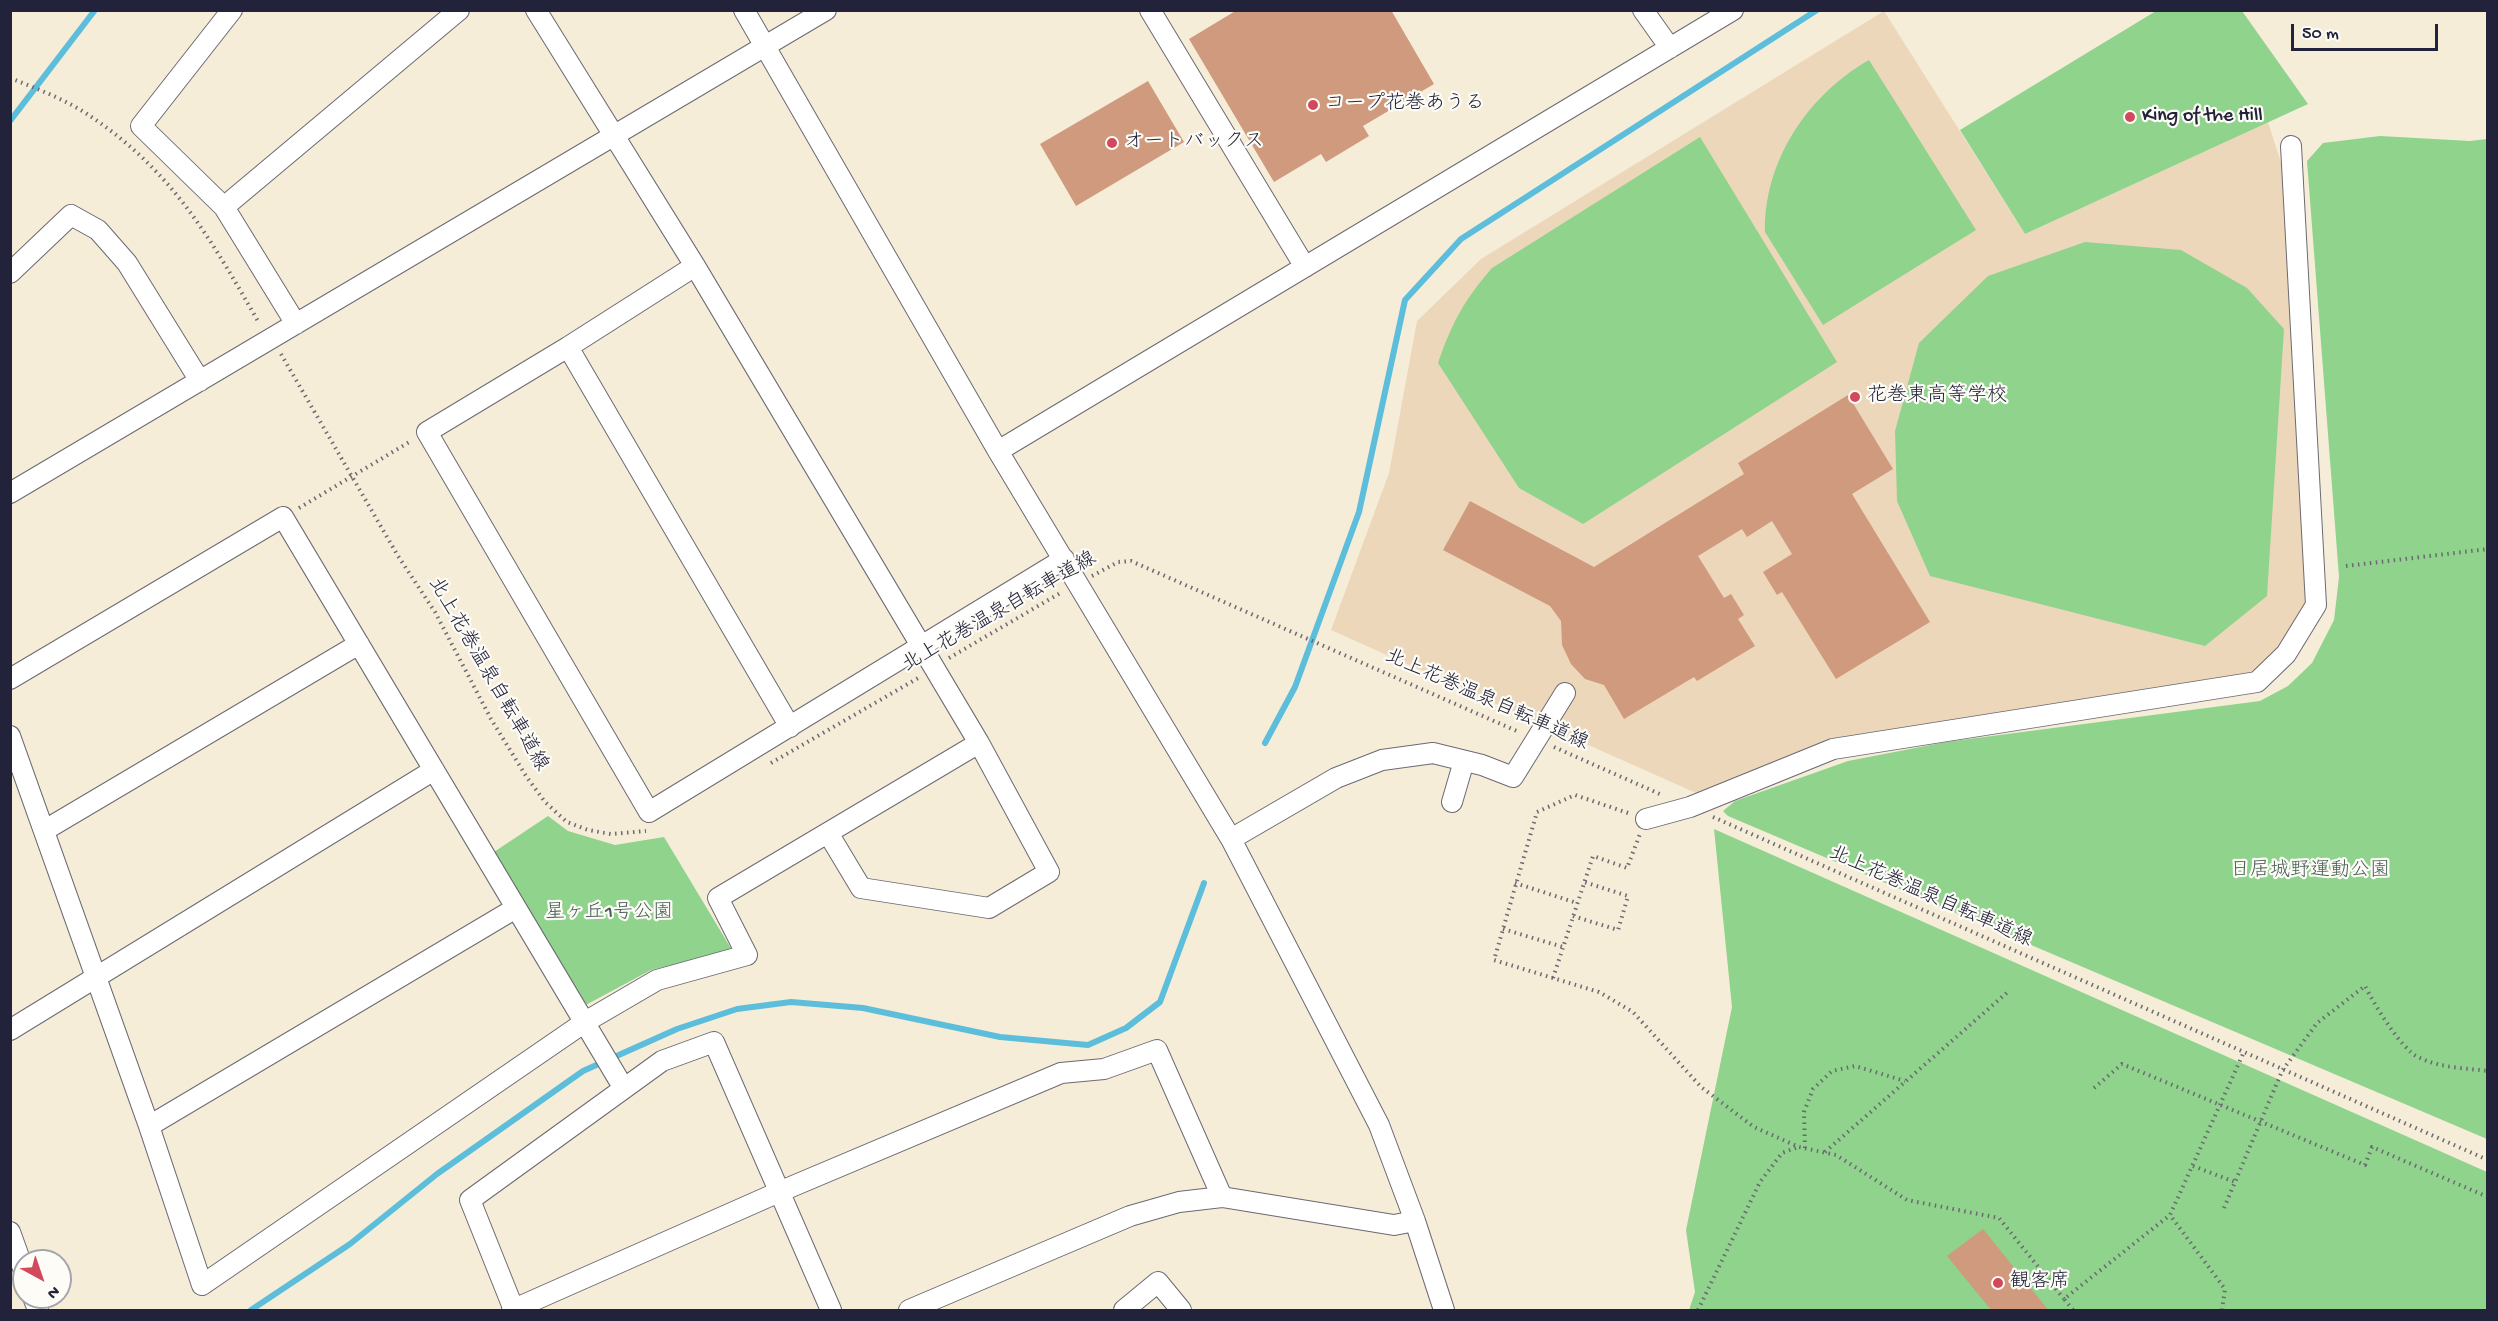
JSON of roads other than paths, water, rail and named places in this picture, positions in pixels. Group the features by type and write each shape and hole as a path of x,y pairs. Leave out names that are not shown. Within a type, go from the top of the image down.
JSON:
{"street":[{"path":"232,10 141,126 224,207 296,324"},
{"path":"224,207 459,10"},
{"path":"536,10 616,135 922,647 979,743 1049,872 989,908 861,888 828,833"},
{"path":"744,10 998,451 1231,839 1379,1125 1415,1221 1444,1311"},
{"path":"10,493 826,10"},
{"path":"1150,10 1305,267"},
{"path":"1643,10 1670,48"},
{"path":"998,451 1733,10"},
{"path":"1646,819 1690,807 1833,749 2257,682 2286,654 2316,605 2291,146"},
{"path":"10,273 71,215 98,230 127,263 200,381"},
{"path":"695,266 568,347 427,432 649,812 1064,559"},
{"path":"568,347 790,727"},
{"path":"10,679 283,517 623,1087"},
{"path":"45,830 359,644"},
{"path":"1231,839 1336,778 1382,760 1433,753 1513,777 1565,693"},
{"path":"10,736 149,1126 202,1285 585,1022 657,980 747,954 718,898 979,743"},
{"path":"1452,802 1464,761"},
{"path":"10,1030 434,770"},
{"path":"149,1126 516,908"},
{"path":"831,1311 779,1191 714,1042 662,1061 623,1087 470,1200 513,1310 779,1191 1060,1073 1104,1069 1157,1050 1222,1197"},
{"path":"909,1311 1130,1216 1179,1202 1222,1197 1394,1225 1415,1221"},
{"path":"10,1232 16,1249"},
{"path":"1124,1311 1158,1282 1181,1311"}],"waterway":[{"path":"10,121 95,10"},
{"path":"1265,743 1295,687 1359,512 1405,300 1461,239 1817,10"},
{"path":"251,1310 350,1244 437,1174 583,1071 677,1029 737,1009 791,1002 863,1008 1000,1037 1088,1045 1126,1028 1160,1002 1204,883"}],"place":[{"name":"コープ花巻あうる","path":"1313,105"},
{"name":"King of the Hill","path":"2130,117"},
{"name":"オートバックス","path":"1112,143"},
{"name":"花巻東高等学校","path":"1855,397"},
{"name":"観客席","path":"1998,1283"}],"park label":[{"name":"日居城野運動公園","path":"2310,872"},
{"name":"星ヶ丘1号公園","path":"609,914"}]}
